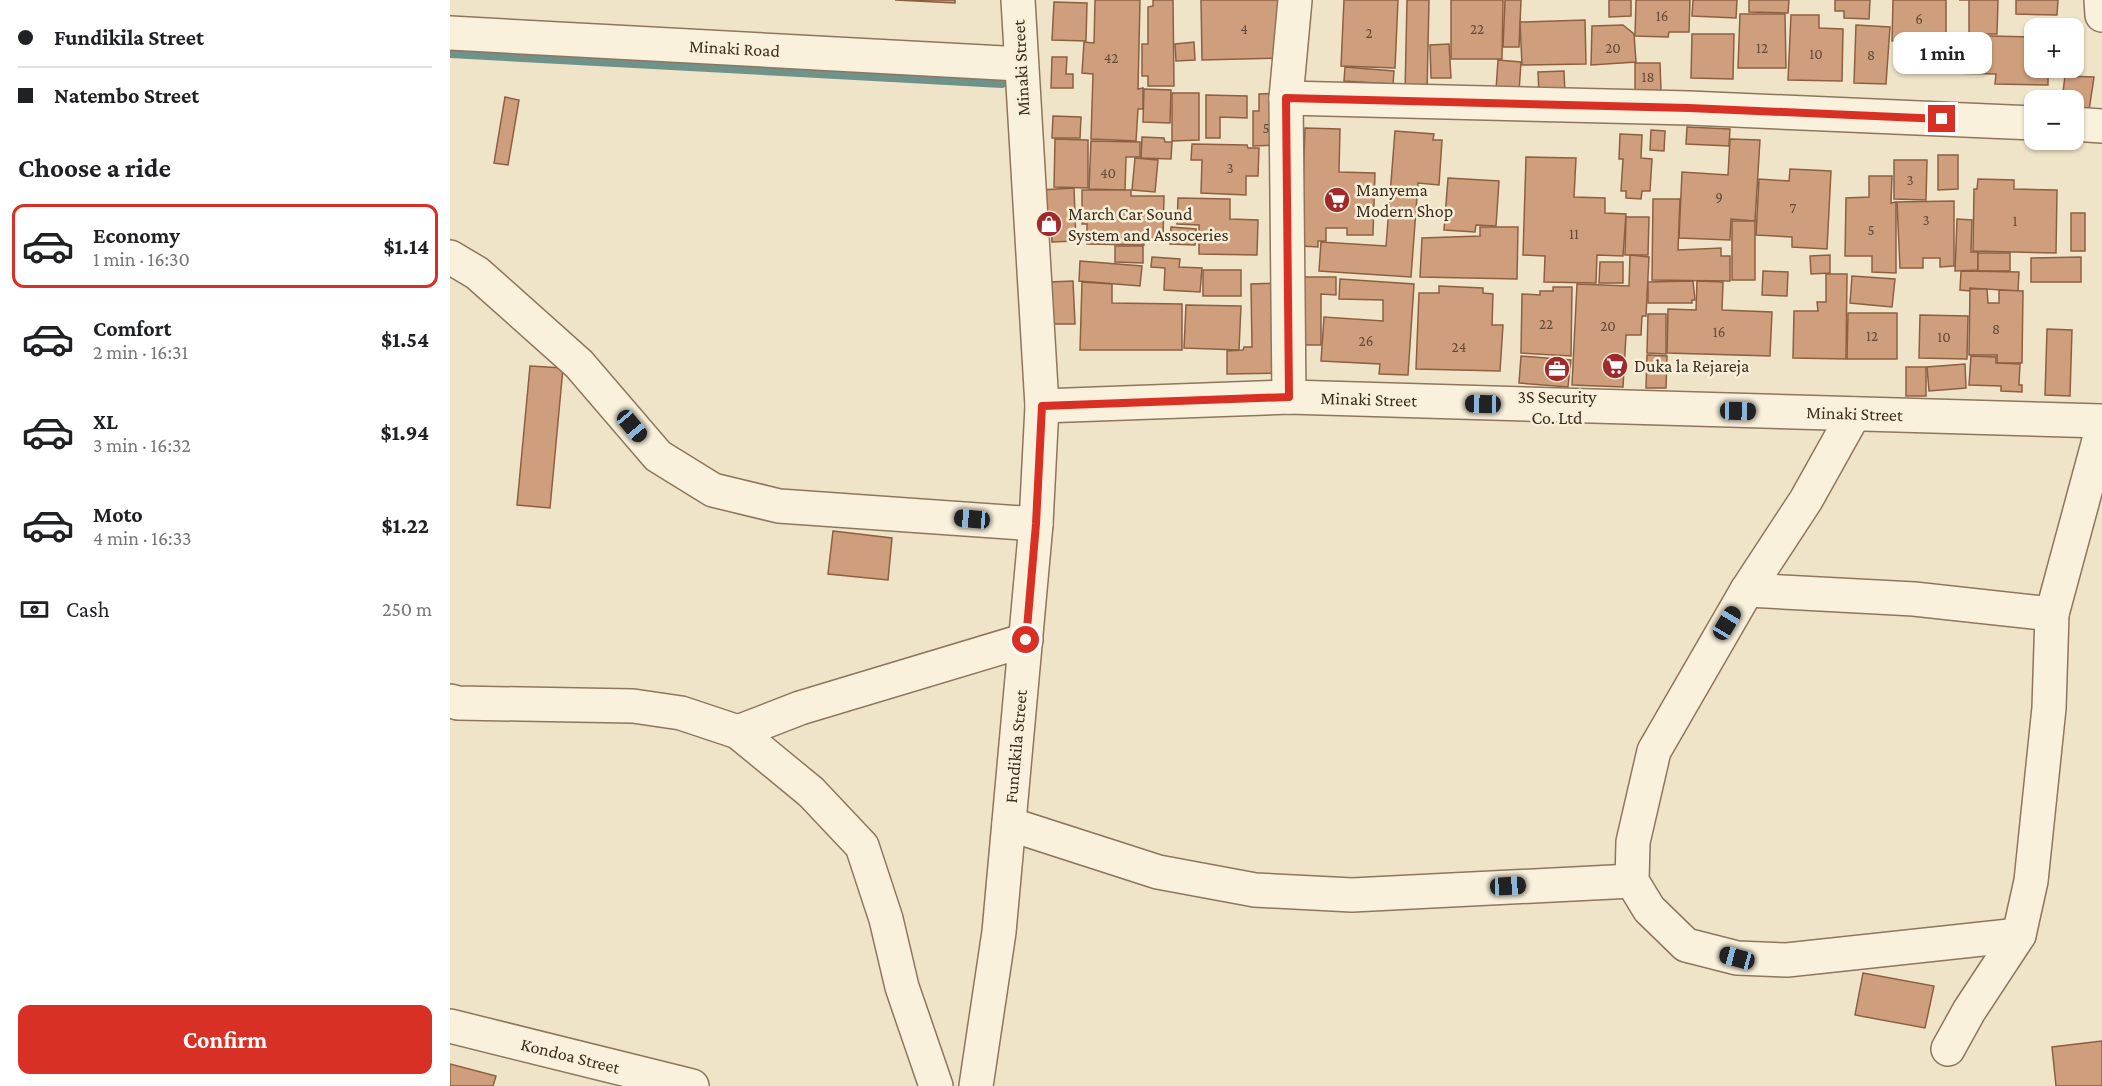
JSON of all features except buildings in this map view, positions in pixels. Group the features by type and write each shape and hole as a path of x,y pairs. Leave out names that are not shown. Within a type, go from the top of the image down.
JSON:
{"street":[{"name":"Minaki Street","path":"1018,0 1042,406 1289,397 2102,421"},
{"path":"1289,397 1286,98 1295,0"},
{"path":"2101,0 2102,15"},
{"name":"Minaki Road","path":"450,33 1020,64"},
{"path":"1286,98 1689,108 2024,123"},
{"path":"2084,125 2102,126"},
{"path":"450,257 477,273 579,364 658,456 713,490 779,506 1036,524"},
{"name":"Fundikila Street","path":"976,1086 999,932 1036,524 1042,406"},
{"path":"1854,414 1806,500 1747,590 1654,751 1633,842 1632,881 1649,909 1686,945 1737,958 1787,960 2019,935"},
{"path":"1948,1049 1969,1011 2019,935 2031,881 2049,708 2052,614 2102,429"},
{"path":"1747,590 1914,599 2052,614"},
{"path":"738,732 800,708 1026,640"},
{"path":"450,701 633,706 681,713 738,732 811,792 862,846 886,920 902,987 936,1086"},
{"path":"1009,824 1158,872 1255,890 1352,894 1632,881"},
{"name":"Kondoa Street","path":"450,1026 692,1086"}],"waterway":[{"path":"450,53 1002,83"}],"place":[{"name":"Manyema Modern Shop","path":"1337,200"},
{"name":"March Car Sound System and Assoceries","path":"1049,224"},
{"name":"Duka la Rejareja","path":"1615,366"},
{"name":"3S Security Co. Ltd","path":"1557,369"}],"route":[{"path":"1026,640 1036,524 1042,406 1289,397 1286,98 1689,108 1942,119"}]}
